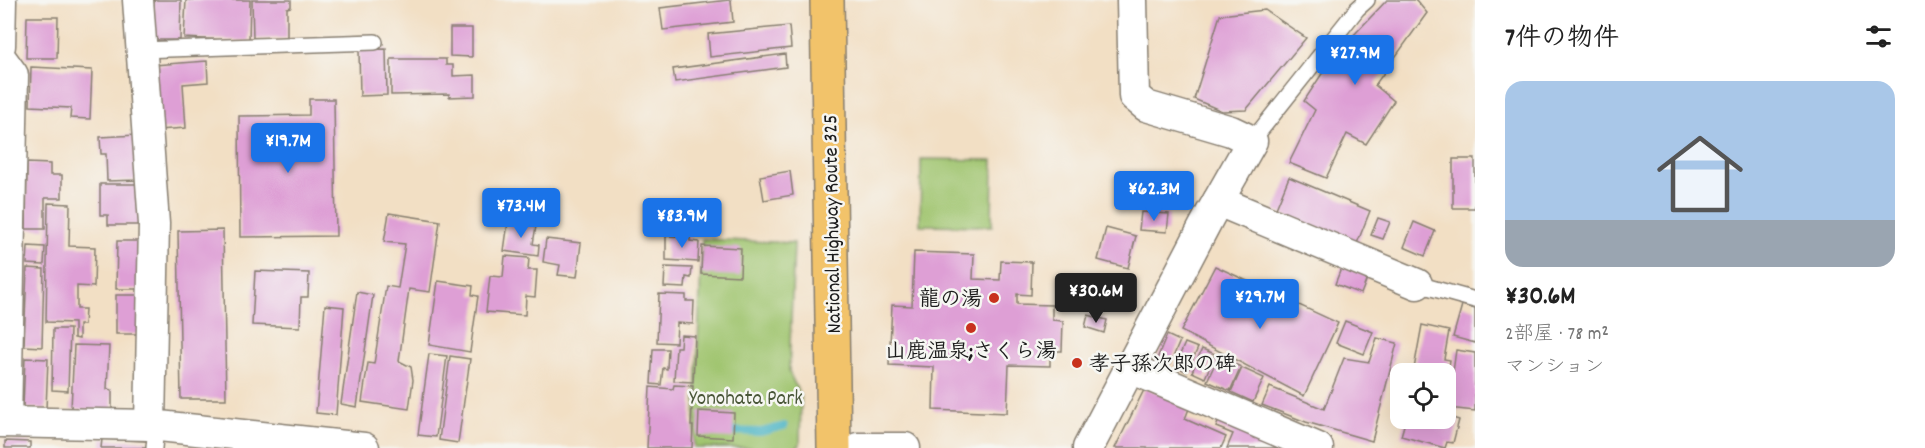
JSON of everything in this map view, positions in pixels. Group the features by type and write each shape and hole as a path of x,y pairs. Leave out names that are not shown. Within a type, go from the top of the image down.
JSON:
{"highway":[{"name":"National Highway Route 325","path":"827,0 834,448"}],"street":[{"path":"0,46 1,0"},
{"path":"138,0 154,224 153,433"},
{"path":"1088,448 1128,367 1252,141 1231,131 1146,106 1134,96 1132,0"},
{"path":"0,57 13,75 3,422 364,448"},
{"path":"1218,201 1417,284"},
{"path":"1128,367 1318,448"},
{"path":"858,448 905,448"}],"lane":[{"path":"1252,141 1357,9 1367,0"},
{"path":"140,50 375,42"},
{"path":"1417,284 1475,300"}],"green space":[{"path":"921,159 993,160 992,226 920,225"},
{"name":"Yonohata Park","path":"702,239 794,243 789,372 801,397 800,445 795,448 694,448"}],"building":[{"path":"154,0 181,0 180,40 153,40"},
{"path":"186,0 250,0 249,41 184,38"},
{"path":"252,0 291,0 291,7 287,8 287,38 253,39"},
{"path":"731,0 733,22 663,30 660,8"},
{"path":"1387,0 1416,0 1427,13 1375,85 1394,101 1366,144 1347,134 1326,178 1289,163 1315,110 1304,101 1333,57"},
{"path":"1265,10 1306,38 1246,110 1222,111 1194,99 1220,15"},
{"path":"27,17 58,17 57,58 26,58"},
{"path":"789,26 791,48 710,57 708,34"},
{"path":"450,28 472,28 472,57 450,56"},
{"path":"386,49 387,95 360,96 359,50"},
{"path":"785,54 786,67 675,82 673,69"},
{"path":"391,59 446,59 446,65 453,65 453,76 475,75 475,96 391,95"},
{"path":"207,61 208,82 183,84 186,128 158,130 154,65"},
{"path":"31,67 92,70 90,119 70,118 71,108 30,106"},
{"path":"309,99 334,99 336,236 240,237 239,116 309,115"},
{"path":"137,135 139,180 107,181 106,154 101,154 100,137"},
{"path":"1453,159 1475,159 1475,208 1453,208"},
{"path":"27,163 50,164 50,175 62,175 62,198 45,198 45,229 26,229"},
{"path":"790,171 793,195 764,200 760,176"},
{"path":"1289,177 1370,211 1356,246 1275,211"},
{"path":"100,184 139,184 139,225 108,225 108,215 100,215"},
{"path":"48,203 70,204 69,246 95,247 94,287 77,286 77,309 85,309 84,325 79,325 79,339 74,338 74,323 46,322"},
{"path":"1141,212 1169,214 1167,232 1139,230"},
{"path":"389,213 440,221 430,292 409,289 399,361 411,367 413,380 409,409 362,402 368,363 374,364 386,286 398,288 405,244 384,242"},
{"path":"1378,218 1390,222 1383,239 1371,235"},
{"path":"508,222 536,226 533,244 539,245 538,256 504,251"},
{"path":"1414,222 1435,231 1425,256 1404,247"},
{"path":"1106,228 1136,236 1128,268 1098,260"},
{"path":"223,230 226,399 181,399 178,231"},
{"path":"666,236 690,237 690,241 699,242 698,262 666,260"},
{"path":"546,239 581,243 577,277 558,275 560,265 543,262"},
{"path":"117,241 142,241 141,289 116,289"},
{"path":"28,246 45,247 44,265 27,264"},
{"path":"702,246 741,248 740,276 701,274"},
{"name":"山鹿温泉;さくら湯","path":"914,252 974,254 973,279 1000,280 1001,261 1032,262 1031,295 1017,294 1017,304 1052,305 1052,320 1063,321 1062,351 1050,351 1050,366 1009,365 1007,413 933,410 934,367 889,365 892,305 912,306"},
{"path":"505,256 529,258 528,270 537,270 535,297 526,296 525,315 486,312 490,276 503,277"},
{"path":"1215,266 1338,323 1304,396 1181,331"},
{"path":"1342,266 1368,276 1361,294 1335,284"},
{"path":"665,267 692,268 691,278 686,277 685,288 664,287"},
{"path":"27,268 44,269 42,347 24,346"},
{"path":"255,271 309,273 308,297 301,297 300,327 252,325"},
{"path":"438,281 473,286 472,295 478,296 470,352 429,345"},
{"path":"357,292 373,295 357,407 341,404"},
{"path":"659,294 686,295 686,301 694,301 693,324 677,323 676,343 657,342"},
{"path":"116,295 142,295 142,334 116,334"},
{"path":"325,305 344,307 336,415 316,413"},
{"path":"1462,305 1475,309 1475,343 1453,337"},
{"path":"1088,315 1107,320 1104,333 1085,327"},
{"path":"1345,321 1373,332 1364,354 1336,343"},
{"path":"1422,325 1449,331 1444,359 1450,360 1450,363 1415,363"},
{"path":"53,329 70,329 68,391 52,390"},
{"path":"681,335 695,336 693,382 674,381 676,347 680,347"},
{"path":"1167,335 1180,341 1170,364 1157,359"},
{"path":"1377,338 1397,343 1390,363 1372,441 1306,422 1262,405 1270,387 1324,409 1344,358 1369,362"},
{"path":"1185,343 1198,348 1187,372 1175,366"},
{"path":"74,345 109,346 107,389 112,390 112,411 71,409"},
{"path":"653,349 668,349 667,369 663,368 661,385 651,384"},
{"path":"1202,349 1215,354 1205,378 1192,372"},
{"path":"1456,350 1475,353 1475,411 1456,409"},
{"path":"429,354 447,356 436,437 418,435"},
{"path":"450,356 470,359 458,443 439,440"},
{"path":"1218,357 1241,367 1230,391 1207,381"},
{"path":"25,358 48,359 46,409 23,408"},
{"path":"1242,368 1264,378 1253,402 1231,392"},
{"path":"674,385 693,386 692,448 647,448 650,387 673,389"},
{"path":"1145,388 1190,406 1185,419 1226,437 1221,448 1115,448"},
{"path":"699,411 734,413 733,438 698,436"},
{"path":"1221,416 1294,448 1227,448 1233,434 1216,427"},
{"path":"1456,419 1459,420 1453,443 1447,442 1445,448 1401,436 1403,429 1456,429"},
{"path":"102,439 147,441 146,448 101,448"},
{"path":"5,441 30,442 30,448 5,448"}],"waterway":[{"path":"725,431 761,432 784,426"}],"place":[{"name":"龍の湯","path":"994,298"},
{"name":"山鹿温泉;さくら湯","path":"971,328"},
{"name":"孝子孫次郎の碑","path":"1077,363"}]}
